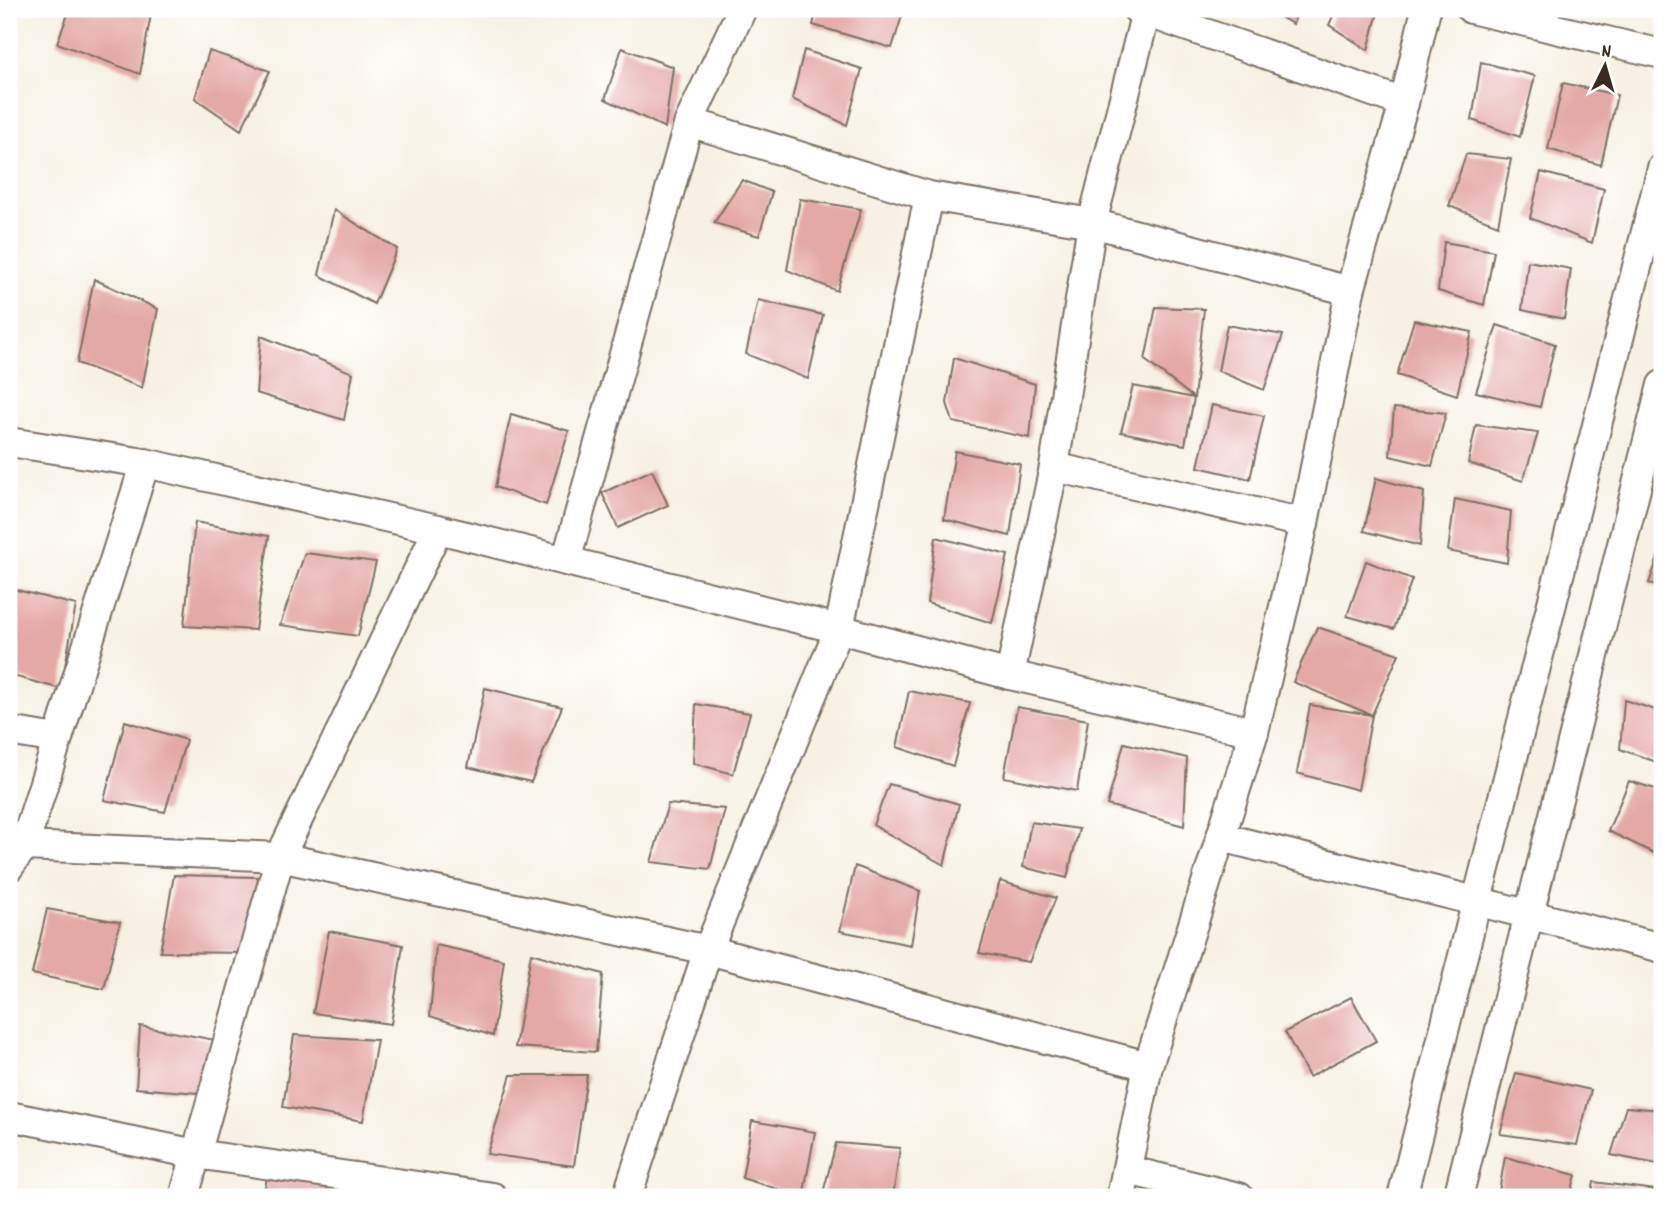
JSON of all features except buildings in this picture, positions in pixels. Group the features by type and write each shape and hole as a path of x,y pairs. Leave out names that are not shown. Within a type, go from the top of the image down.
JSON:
{"street":[{"path":"566,561 689,121 742,9"},
{"path":"1121,1197 1148,1066 1254,732 1304,523 1350,291 1404,103 1426,9"},
{"path":"1471,9 1662,54"},
{"path":"1010,675 1054,467 1092,223 1142,10 1404,103"},
{"path":"689,121 929,196 1092,223 1350,291"},
{"path":"1402,1197 1662,168"},
{"path":"626,1197 708,950 839,629 929,196"},
{"path":"1458,1197 1662,384"},
{"path":"9,442 145,463 439,529 839,629 1010,675 1254,732"},
{"path":"145,463 16,857 280,857 708,950 1148,1066"},
{"path":"1054,467 1304,523"},
{"path":"184,1197 280,857 439,529"},
{"path":"9,731 56,738"},
{"path":"1221,837 1662,948"},
{"path":"9,1116 196,1154 493,1197"},
{"path":"1127,1170 1239,1197"}]}
